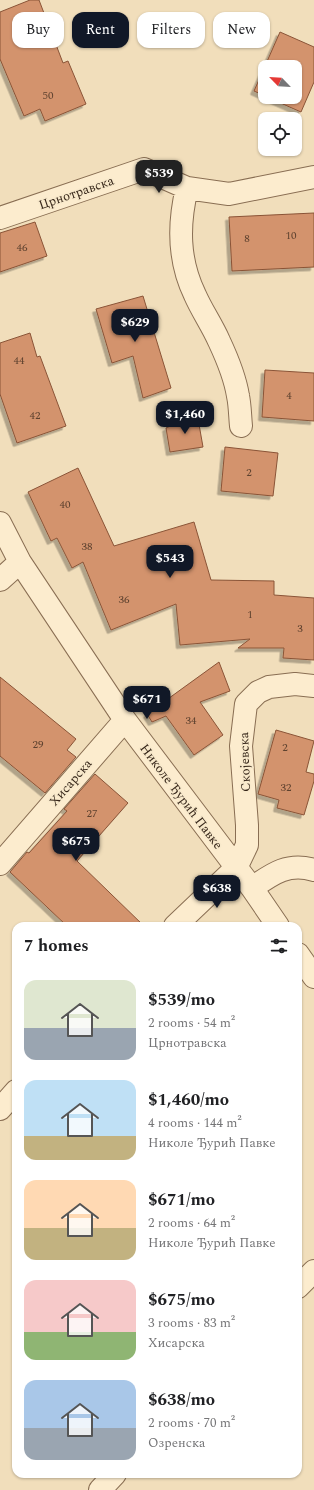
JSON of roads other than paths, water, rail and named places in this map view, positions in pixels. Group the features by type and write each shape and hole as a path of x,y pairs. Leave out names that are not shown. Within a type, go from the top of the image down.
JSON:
{"street":[{"name":"Црнотравска","path":"0,218 144,169 187,188 229,194 314,177"},
{"path":"187,188 182,208 180,229 180,246 183,262 195,296 208,318 230,368 238,396 241,426"},
{"name":"Николе Ђурић Павке","path":"0,523 20,562 125,720 252,888 275,922"},
{"path":"0,580 20,562"},
{"name":"Скојевска","path":"236,868 247,845 247,825 241,746 246,704 258,692 269,687 294,684 314,686"},
{"name":"Хисарска","path":"0,864 125,720"},
{"path":"252,888 278,871 292,867 314,870"},
{"path":"179,922 236,868"},
{"path":"302,960 314,977"},
{"path":"0,1109 12,1096"},
{"path":"302,1283 314,1271"},
{"path":"100,1490 112,1478"}]}
